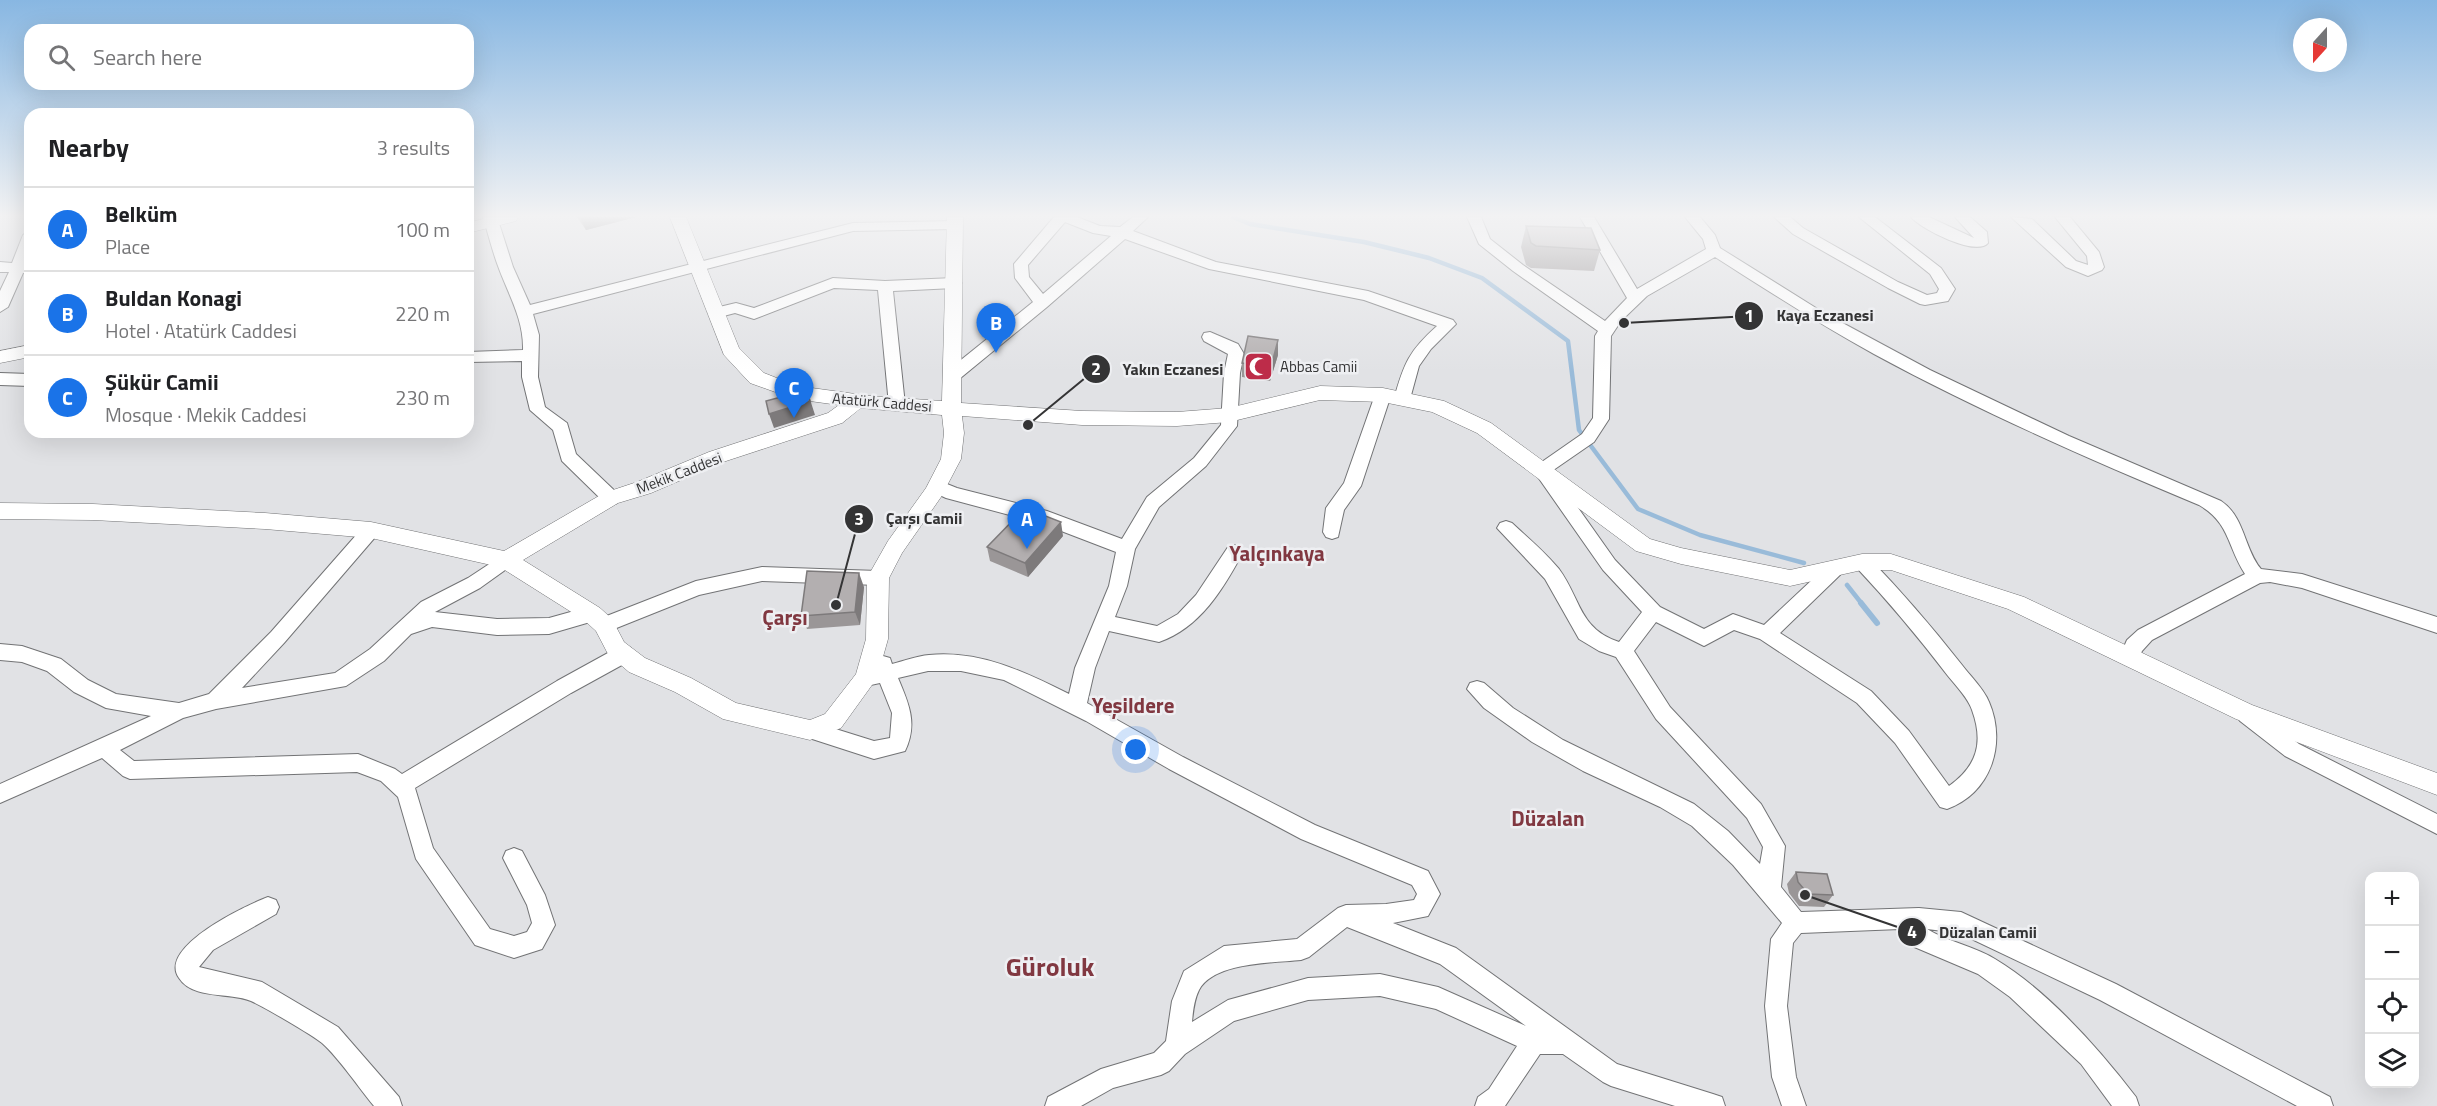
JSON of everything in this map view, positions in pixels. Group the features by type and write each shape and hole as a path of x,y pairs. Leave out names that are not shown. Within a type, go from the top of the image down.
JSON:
{"street":[{"path":"0,307 24,269"},
{"path":"507,269 525,311 531,335 530,377 538,410 561,427 568,457 611,498"},
{"path":"525,311 687,269"},
{"name":"Atatürk Caddesi","path":"698,269 731,351 757,378 795,392 897,405 1082,418 1177,419 1229,415 1320,393 1393,397 1437,406 1484,428 1643,545 1681,556 1790,578 1862,562 1890,562 2016,603 2244,712 2437,783"},
{"path":"0,511 93,512 265,521 371,530 506,560 554,588 598,619 616,648 637,666 683,685 731,712 810,730 874,750 898,745 905,729 898,698 876,676 878,578 937,486 951,459 954,433 945,408 952,376 954,269"},
{"path":"1021,269 1022,278 1042,303"},
{"path":"952,376 1042,303 1080,269"},
{"path":"1228,269 1368,296 1448,324 1425,345 1393,397 1370,441 1352,486 1335,508 1332,532"},
{"path":"1519,269 1607,330"},
{"path":"1617,269 1635,299"},
{"path":"1686,269 1642,293 1616,317 1602,336 1601,419 1587,438 1542,470 1609,565 1653,612 1704,638 1733,622 1767,634 1864,697 1902,737 1947,800 1980,771 1985,749 1985,716 1980,703 1907,609 1862,562"},
{"path":"1745,269 1833,325 1979,401 2048,435 2205,500 2220,509 2228,519 2243,558 2257,576"},
{"path":"1864,269 1925,300 1943,297 1947,289 1933,269"},
{"path":"716,313 736,308 744,313 753,314 833,283 885,286 954,283"},
{"path":"885,286 897,405"},
{"path":"1076,708 1085,668 1118,586 1126,548 1153,502 1200,462 1229,426 1232,373 1236,354 1232,348 1210,337"},
{"path":"0,357 24,352"},
{"path":"474,357 530,355"},
{"path":"0,379 24,380"},
{"name":"Mekik Caddesi","path":"506,560 611,498 644,488 716,458 835,418 858,401"},
{"path":"937,486 952,494 1047,518 1126,548"},
{"path":"1506,528 1545,566 1557,582 1578,624 1589,638 1623,651 1663,713 1754,811 1774,846 1770,870 1770,890"},
{"path":"216,701 247,673 293,622 327,577 371,530"},
{"path":"1105,622 1159,634 1185,619 1203,600 1234,552"},
{"path":"0,794 104,748 179,711 216,701 339,680 377,655 428,607 474,583 506,560"},
{"path":"1767,634 1835,569"},
{"path":"402,631 431,619 497,627 549,626 598,619 696,588 762,574 878,578"},
{"path":"2130,656 2134,646 2145,635 2257,576 2278,576 2437,625"},
{"path":"1623,651 1653,612"},
{"path":"0,652 22,654 54,664 81,686 113,702 179,711"},
{"path":"400,786 564,687 624,654"},
{"path":"810,730 833,721 876,676 928,663 961,663 1008,673 1308,832 1420,878 1429,894 1420,909 1386,914 1346,915 1301,949 1224,957 1192,979 1183,1001 1177,1046"},
{"path":"1477,689 1502,712 1534,734 1606,772 1654,793 1687,811 1720,834 1796,923"},
{"path":"2244,712 2292,750 2437,824"},
{"path":"104,748 130,770 195,770 241,765 358,764 388,775 407,792 424,852 483,937 514,947 534,941 544,925 537,902 514,858"},
{"path":"268,907 205,942 190,958 187,971 196,979 254,990 330,1035 390,1106"},
{"path":"1346,915 1363,924 1448,956 1611,1074 1713,1106"},
{"path":"1794,1106 1784,1077 1776,1006 1782,939 1796,923 1919,918 1961,923 2012,945 2108,992 2321,1106"},
{"path":"1906,919 1920,938 1986,966 2018,989 2089,1056 2127,1106"},
{"path":"1057,1106 1109,1077 1161,1063 1177,1046 1228,1011 1308,989 1380,985 1438,998 1534,1042 1567,1042"},
{"path":"1487,1106 1497,1096 1534,1042"}],"building":[{"path":"1248,336 1278,340 1271,367 1242,363"},
{"path":"807,390 810,401 769,414 766,401"},
{"path":"1025,508 1061,522 1025,563 987,547"},
{"path":"807,571 859,573 855,612 801,616"},
{"path":"1796,872 1827,874 1833,895 1808,894 1798,882"}],"waterway":[{"path":"1457,269 1482,278 1568,341 1579,430 1638,509 1700,535 1804,563"},
{"path":"1847,585 1862,604"},
{"path":"1861,603 1877,623"}],"place":[{"name":"Kaya Eczanesi","path":"1624,323"},
{"name":"Buldan Konagi","path":"996,353"},
{"name":"Abbas Camii","path":"1259,366"},
{"name":"Şükür Camii","path":"794,418"},
{"name":"Yakın Eczanesi","path":"1028,425"},
{"name":"Belküm","path":"1027,549"},
{"name":"Çarşı Camii","path":"836,605"},
{"name":"Düzalan Camii","path":"1805,895"}],"district":[{"name":"Yalçınkaya","path":"1277,553"},
{"name":"Çarşı","path":"785,617"},
{"name":"Yeşildere","path":"1133,705"},
{"name":"Düzalan","path":"1548,818"},
{"name":"Güroluk","path":"1050,966"}]}
